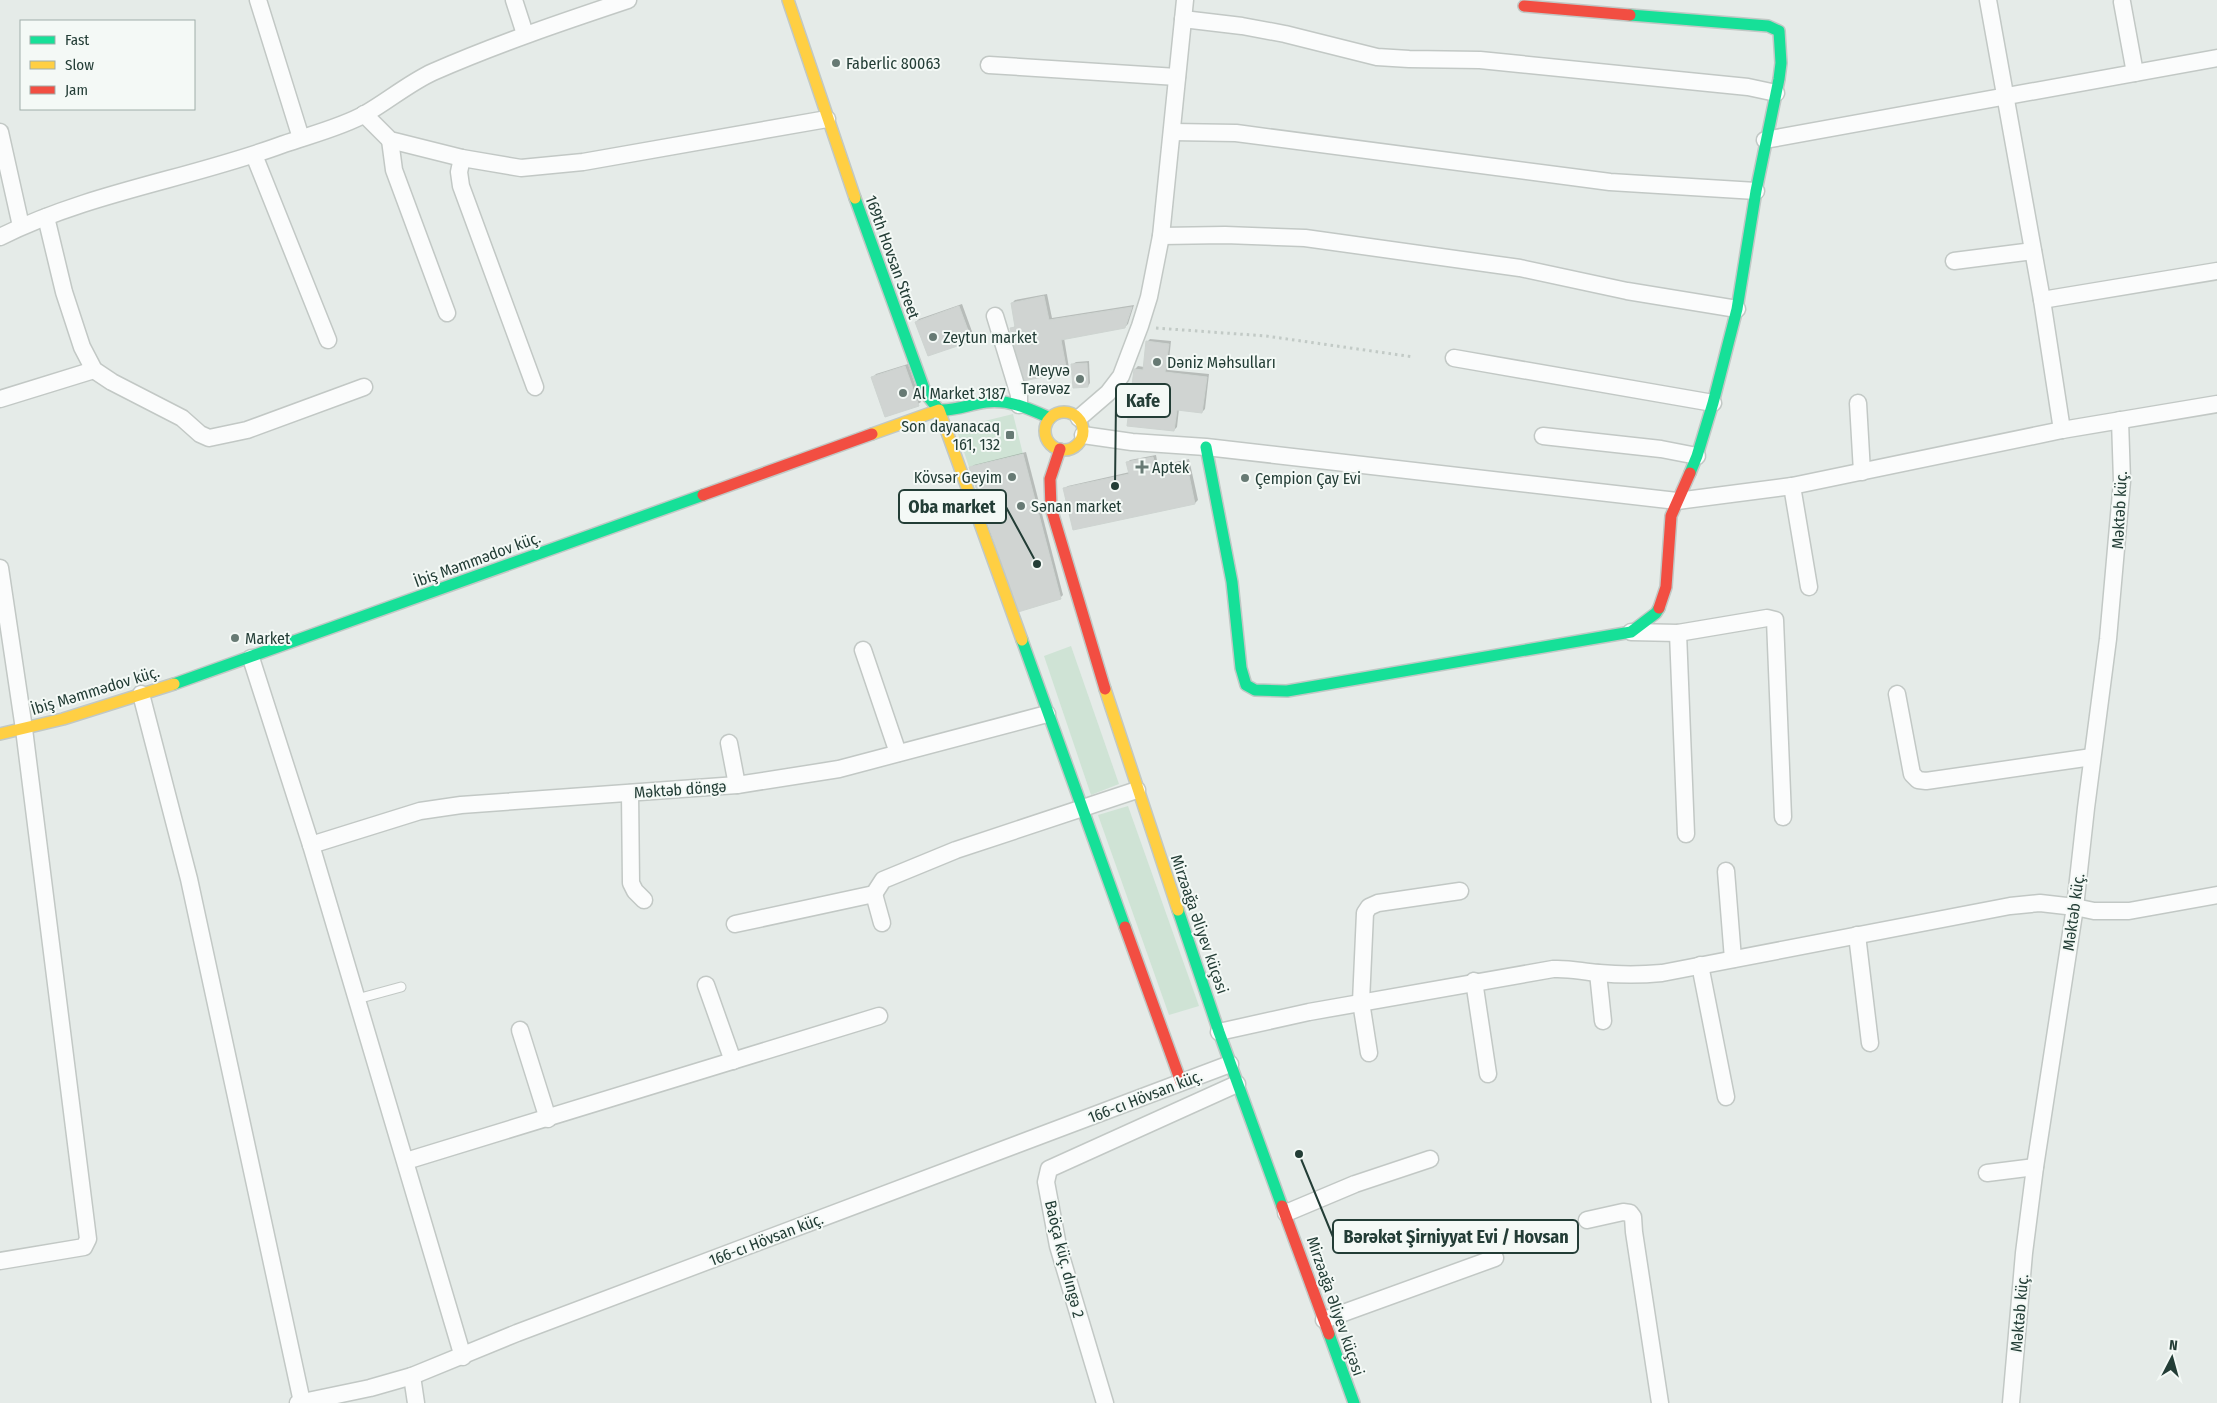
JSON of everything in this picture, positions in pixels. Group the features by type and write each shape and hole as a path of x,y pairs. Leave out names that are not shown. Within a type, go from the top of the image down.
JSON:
{"street":[{"path":"258,0 301,138"},
{"path":"514,0 525,34"},
{"path":"0,236 21,226 97,198 194,174 301,138 364,114 431,73 525,34 628,0"},
{"name":"169th Hovsan Street","path":"788,0 827,119 926,394 938,410 1181,1082"},
{"path":"1079,418 1116,384 1126,366 1154,277 1161,236 1185,0"},
{"path":"1988,0 2042,300 2062,430"},
{"path":"2122,2 2136,73"},
{"path":"1524,6 1616,7 1768,26 1779,31 1781,63 1765,140 1737,309 1713,403 1697,456 1671,516 1668,531 1666,586 1662,604 1656,613 1631,632"},
{"path":"1183,20 1268,31 1377,57 1518,64 1748,87 1776,93"},
{"path":"1765,140 2217,58"},
{"path":"989,65 1177,78"},
{"path":"364,114 390,140 462,158 521,168 583,162 827,119"},
{"path":"0,132 21,226"},
{"path":"1172,132 1236,133 1610,182 1756,191"},
{"path":"390,140 394,170 447,313"},
{"path":"254,155 328,340"},
{"path":"462,158 459,172 461,186 535,387"},
{"path":"46,217 64,292 82,347 94,370 112,382 182,418 200,434 209,438 247,430 364,387"},
{"path":"1161,236 1225,235 1305,238 1520,268 1627,291 1737,309"},
{"path":"1954,261 2033,251"},
{"path":"2042,300 2217,271"},
{"path":"995,316 1019,394 1019,405"},
{"path":"1454,358 1713,403"},
{"path":"0,398 94,370"},
{"path":"938,410 954,410 993,401 1019,405 1050,418"},
{"path":"1858,403 1862,472"},
{"path":"1083,435 1132,442 1206,447 1677,501 1792,486 2062,430 2217,404"},
{"name":"İbiş Məmmədov küç.","path":"0,734 24,729 141,694 251,658 938,410"},
{"path":"1068,412 1079,418 1082,424 1083,435 1077,445 1066,450 1060,450 1050,444 1045,434 1050,418 1055,414 1068,412"},
{"name":"Məktəb küç.","path":"2011,1403 2024,1253 2035,1167 2075,907 2108,639 2122,481 2120,420"},
{"path":"1543,436 1661,449 1697,456"},
{"path":"1206,447 1232,582 1241,668 1246,685 1255,690 1287,691 1631,632 1678,633 1767,618 1775,620 1783,817"},
{"name":"Mirzəağa Əliyev küçəsi","path":"1060,450 1050,479 1051,508 1087,635 1137,790 1230,1064 1354,1403"},
{"path":"1792,486 1809,587"},
{"path":"0,568 24,729 88,1239 84,1247 0,1261"},
{"path":"1678,633 1686,834"},
{"path":"863,650 898,753"},
{"path":"251,658 311,845 463,1357"},
{"path":"141,694 189,879 300,1402"},
{"path":"1897,694 1912,774 1918,780 1926,781 2092,757"},
{"name":"Məktəb döngə","path":"311,845 420,811 461,804 737,785 839,768 1047,714"},
{"path":"729,743 737,785"},
{"path":"735,924 874,894 884,880 956,850 1137,790"},
{"path":"630,793 631,883 634,891 644,900"},
{"path":"1726,872 1733,959"},
{"path":"1370,1053 1361,1002 1365,913 1369,907 1378,903 1460,891"},
{"path":"874,894 882,923"},
{"path":"1219,1032 1361,1002 1553,968 1572,968 1598,973 1652,974 2010,906 2040,903 2075,907 2094,912 2129,911 2217,895"},
{"path":"1857,936 1870,1043"},
{"path":"1700,965 1726,1097"},
{"path":"1598,973 1603,1021"},
{"path":"1474,981 1488,1074"},
{"path":"706,985 733,1061"},
{"path":"406,1161 879,1016"},
{"path":"520,1030 548,1119"},
{"name":"166-cı Hövsan küç.","path":"300,1402 370,1388 412,1376 536,1326 1230,1064"},
{"name":"Baöça küç. dıngə 2","path":"1105,1403 1058,1246 1046,1182 1049,1169 1237,1084"},
{"path":"1286,1213 1355,1184 1430,1159"},
{"path":"1987,1173 2035,1167"},
{"path":"1587,1220 1623,1212 1630,1213 1634,1217 1634,1232 1660,1403"},
{"path":"1324,1320 1495,1258"},
{"path":"412,1376 416,1403"}],"lane":[{"path":"357,999 401,987"}],"path":[{"path":"1140,326 1266,336 1414,357"}],"green space":[{"path":"1013,414 1023,454 969,467 956,428"},
{"path":"1071,646 1119,784 1091,795 1044,656"},
{"path":"1128,806 1199,1006 1169,1015 1098,815"}],"building":[{"path":"1044,296 1049,320 1132,307 1125,328 1061,340 1067,372 1023,381 1010,328 1015,327 1011,303"},
{"path":"959,306 972,341 928,356 915,322"},
{"path":"1146,341 1169,344 1165,372 1207,377 1202,413 1177,410 1174,431 1127,426 1134,369 1143,370"},
{"path":"1087,363 1088,387 1073,388 1071,364"},
{"path":"905,366 919,406 885,417 871,377"},
{"path":"1023,454 1061,599 1018,612 969,467"},
{"path":"1153,457 1156,468 1186,461 1195,504 1073,530 1063,488 1129,474 1126,462"}],"traffic: fast":[{"path":"1630,15 1768,26 1779,31 1781,63 1779,79 1756,191 1737,309 1713,403 1690,473"},
{"path":"855,198 926,394 939,410 995,401 1019,406 1050,418"},
{"path":"1206,447 1232,582 1241,668 1246,685 1255,690 1287,691 1631,632 1656,613 1659,608"},
{"path":"174,684 703,495"},
{"path":"1022,640 1125,927"},
{"path":"1178,910 1219,1032 1282,1206"},
{"path":"1329,1334 1354,1403"}],"traffic: slow":[{"path":"788,0 855,198"},
{"path":"872,434 939,410 1022,640"},
{"path":"1064,412 1071,413 1077,418 1082,424 1083,431 1082,438 1077,444 1071,449 1064,450 1057,449 1051,444 1046,438 1045,431 1046,424 1051,418 1057,413 1064,412"},
{"path":"0,734 63,719 174,684"},
{"path":"1105,689 1178,910"}],"traffic: jam":[{"path":"1524,6 1630,15"},
{"path":"703,495 872,434"},
{"path":"1060,449 1050,479 1051,508 1105,689"},
{"path":"1659,608 1666,587 1671,516 1690,473"},
{"path":"1125,927 1181,1082"},
{"path":"1282,1206 1329,1334"}],"place":[{"name":"Faberlic 80063","path":"836,63"},
{"name":"Zeytun market","path":"933,337"},
{"name":"Dəniz Məhsulları","path":"1157,362"},
{"name":"Meyvə Tərəvəz","path":"1080,379"},
{"name":"Al Market 3187","path":"903,393"},
{"name":"Son dayanacaq 161, 132","path":"1010,435"},
{"name":"Aptek","path":"1142,467"},
{"name":"Kövsər Geyim","path":"1012,477"},
{"name":"Çempion Çay Evi","path":"1245,478"},
{"name":"Kafe","path":"1115,486"},
{"name":"Sənan market","path":"1021,506"},
{"name":"Oba market","path":"1037,564"},
{"name":"Market","path":"235,638"},
{"name":"Bərəkət Şirniyyat Evi / Hovsan","path":"1299,1154"}]}
